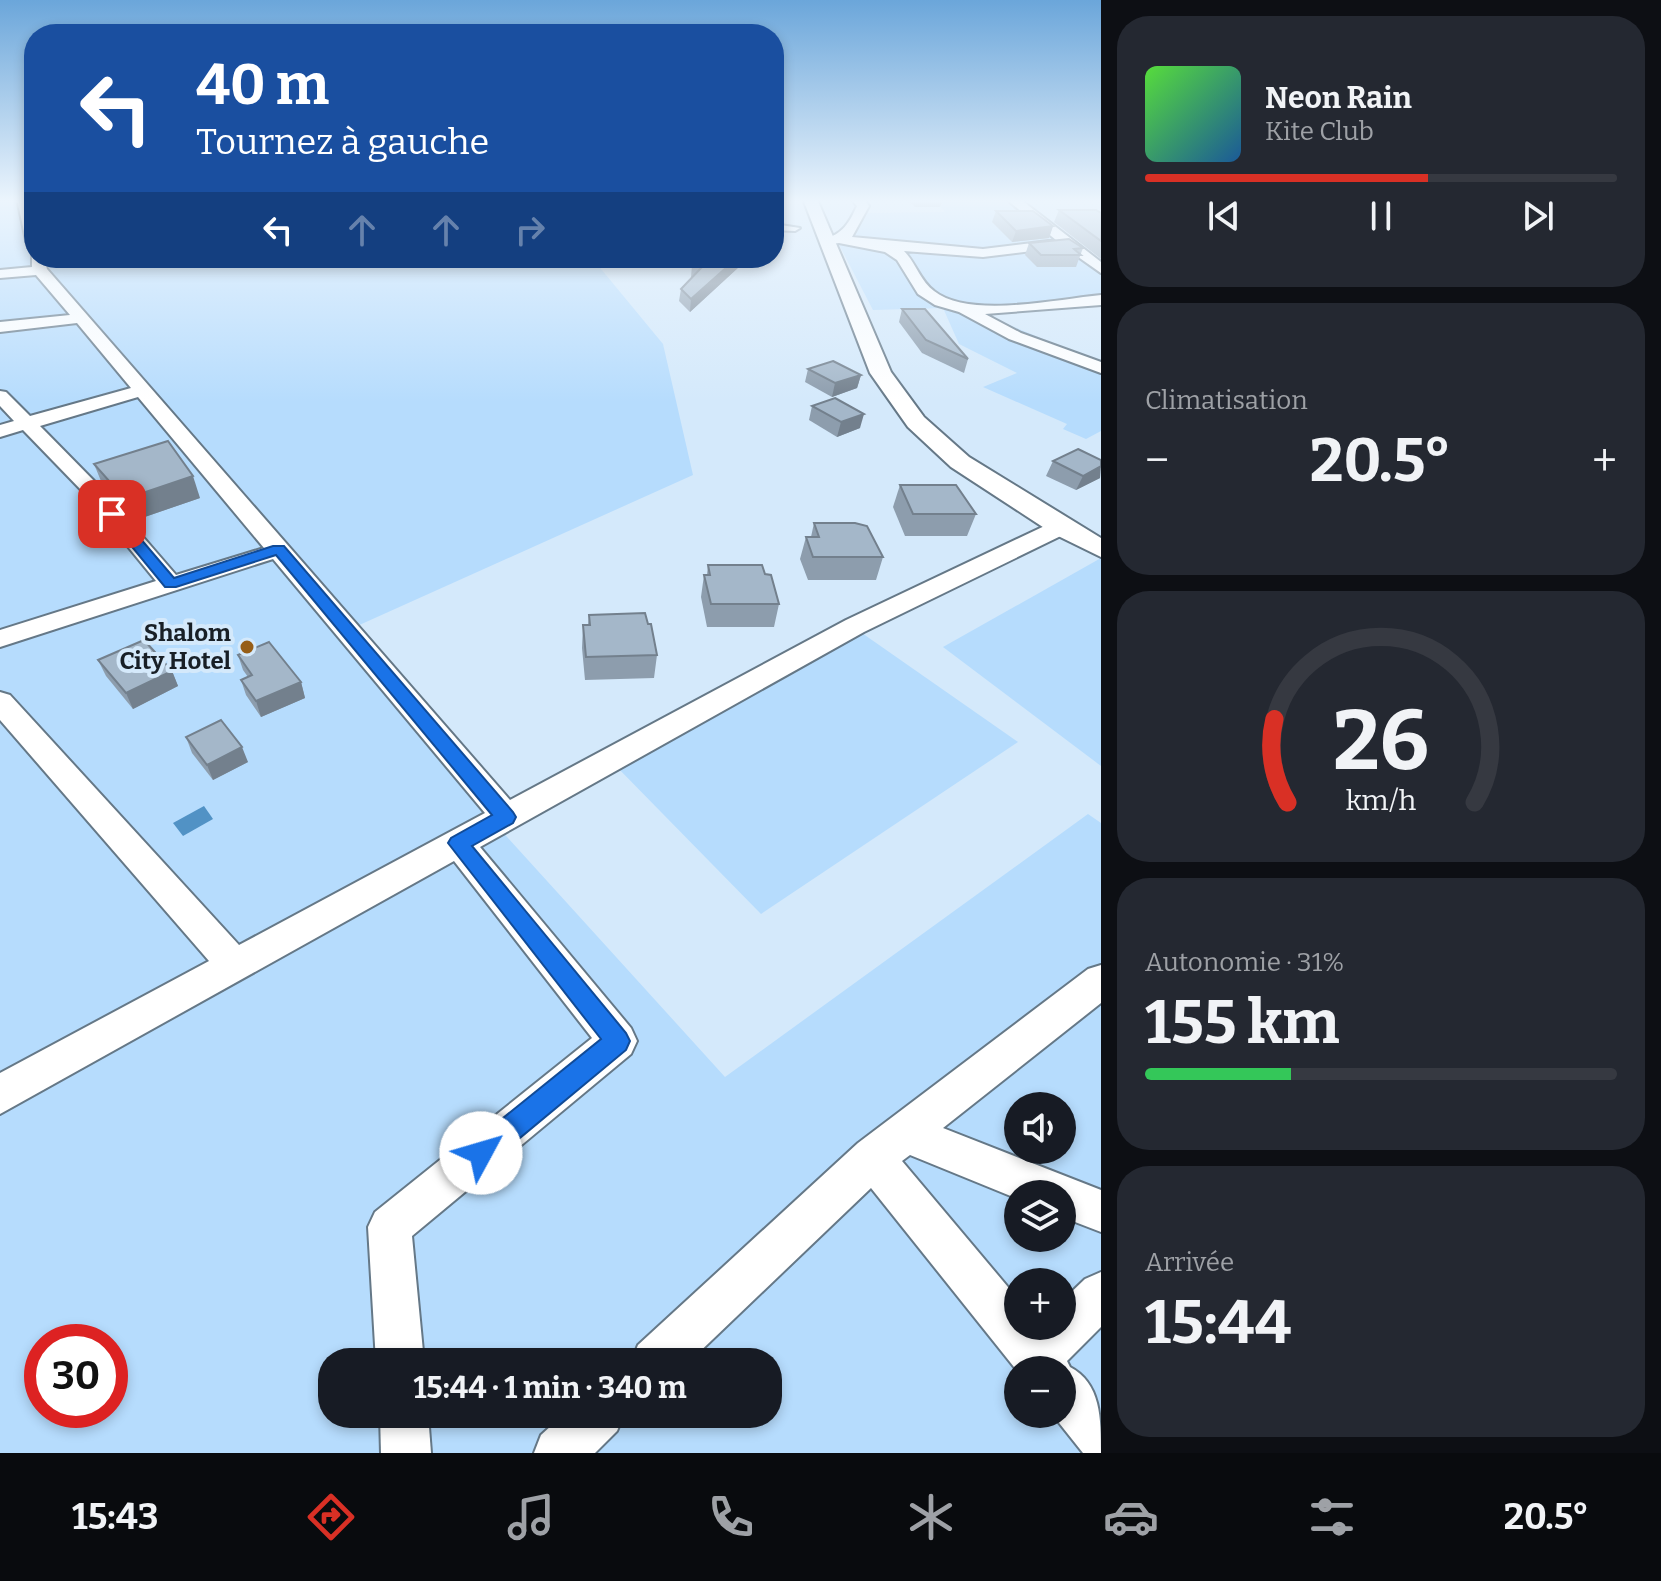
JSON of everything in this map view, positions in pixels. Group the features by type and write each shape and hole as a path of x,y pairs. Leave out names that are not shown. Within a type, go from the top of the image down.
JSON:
{"street":[{"path":"844,267 881,373 916,422 960,462 1101,549"},
{"path":"907,267 927,294 940,302 963,308 1015,336 1101,368"},
{"path":"0,274 24,268"},
{"path":"42,268 81,318 506,817"},
{"path":"963,308 1101,300"},
{"path":"0,327 81,318"},
{"path":"0,431 143,390"},
{"path":"0,396 92,490 171,584"},
{"path":"0,1094 855,626 1061,527"},
{"path":"0,639 279,550"},
{"path":"0,702 235,966"},
{"path":"399,1348 390,1227 618,1041 458,843"},
{"path":"670,1348 889,1145 1101,981"},
{"path":"889,1145 1009,1180"},
{"path":"889,1145 1038,1356"},
{"path":"1076,1201 1101,1211"},
{"path":"1060,1356 1101,1295"},
{"path":"1076,1405 1101,1436"},
{"path":"405,1428 406,1453"},
{"path":"559,1453 585,1428"}],"shaded area":[{"path":"0,267 600,268 663,344 693,475 346,631 489,817 725,1077 1088,814 1101,823 1101,1453 0,1453"},
{"path":"851,267 1098,267 1101,296 1028,304 961,305 1101,363 1101,431 1086,439 1063,429 1067,424 983,387 1017,373 959,344 943,308 873,310"},
{"path":"1101,558 1101,766 943,647"},
{"path":"859,631 1018,742 761,914 612,762"},
{"path":"204,806 213,819 183,836 173,823"}],"building":[{"path":"701,268 726,268 691,299 681,289"},
{"path":"902,309 925,309 968,359 926,340"},
{"path":"833,361 861,375 835,383 808,369"},
{"path":"835,398 864,414 841,422 812,406"},
{"path":"168,441 193,476 125,499 94,464"},
{"path":"1078,449 1101,460 1101,466 1083,476 1053,461"},
{"path":"900,485 956,485 976,514 913,514"},
{"path":"814,523 867,526 883,557 813,557 806,537 819,537"},
{"path":"708,565 762,565 765,574 771,575 779,604 711,604 704,575 710,575"},
{"path":"645,613 648,624 651,624 657,655 586,657 583,625 590,625 589,615"},
{"path":"144,640 172,671 126,693 98,660"},
{"path":"269,642 301,682 256,701 241,680 252,675 238,655"},
{"path":"221,720 242,747 207,765 186,737"}],"place":[{"name":"Shalom City Hotel","path":"247,647"}],"route":[{"path":"112,514 171,584 279,550 506,817 458,843 618,1041 481,1153"}]}
